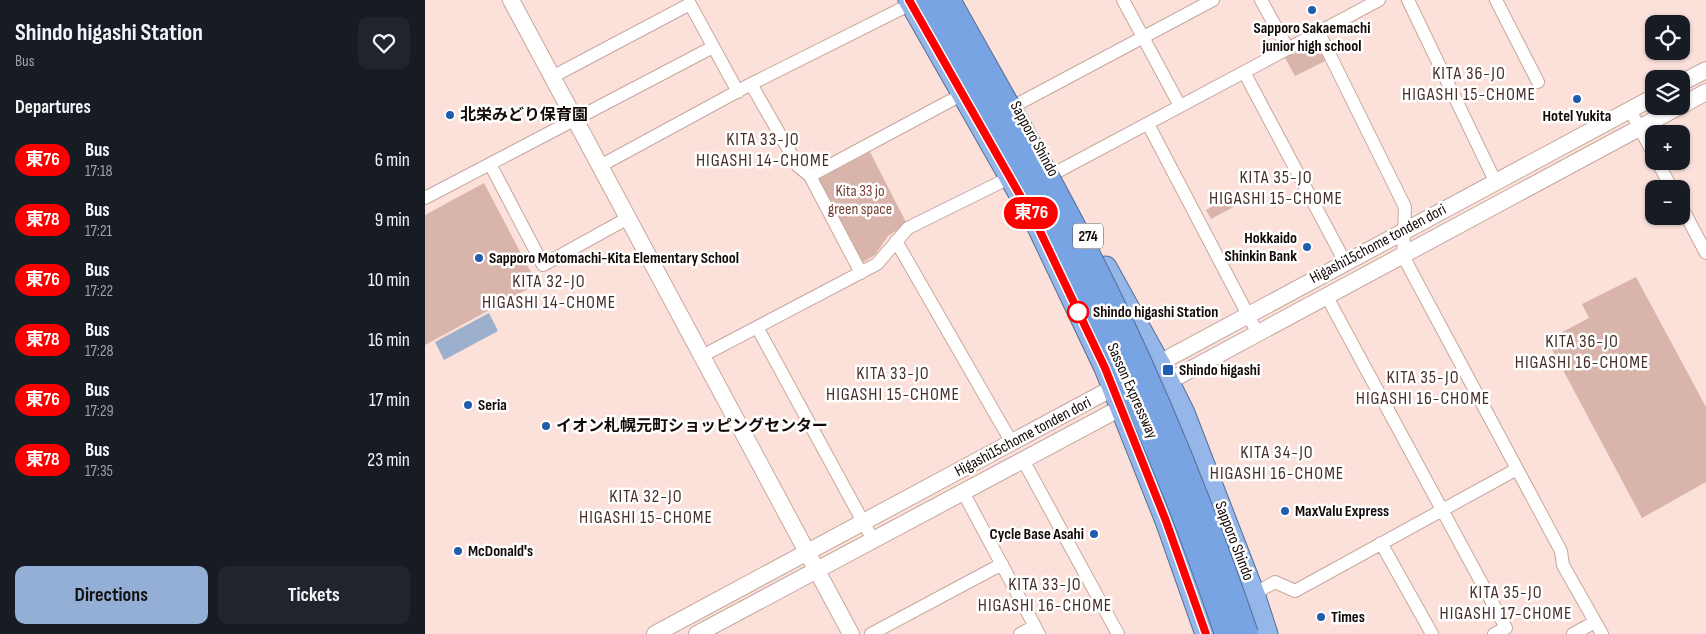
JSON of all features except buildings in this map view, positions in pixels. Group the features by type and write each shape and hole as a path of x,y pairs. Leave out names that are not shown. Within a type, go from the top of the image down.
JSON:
{"highway":[{"name":"Sasson Expressway","path":"948,0 1079,239 1118,315 1163,416 1217,547 1246,634"},
{"name":"Sapporo Shindo","path":"958,0 1169,382 1184,413 1255,594 1267,634"},
{"name":"Sasson Expressway","path":"917,1 1064,247 1147,423 1199,553 1227,634"},
{"name":"274","path":"917,1 961,95 1037,225 1113,388 1166,521 1201,632"}],"street":[{"path":"511,0 851,634"},
{"path":"1123,0 1180,106"},
{"path":"1016,106 1213,0"},
{"path":"1261,0 1289,49"},
{"path":"1053,174 1379,0"},
{"path":"1407,0 1495,181"},
{"path":"1496,0 1538,82"},
{"path":"600,166 751,84 917,1"},
{"path":"552,77 690,4 738,92"},
{"path":"1319,33 1405,207 1403,256 1561,551 1563,565 1601,634"},
{"path":"425,198 713,47"},
{"path":"1690,78 1706,70"},
{"path":"1244,72 1345,262"},
{"path":"751,84 798,166 810,176 861,272"},
{"path":"810,176 961,95"},
{"name":"Higashi15chome tonden dori","path":"1690,103 1705,97"},
{"name":"Higashi15chome tonden dori","path":"655,634 1645,102"},
{"path":"1630,110 1645,138"},
{"name":"Higashi15chome tonden dori","path":"697,634 1664,115"},
{"path":"1148,124 1258,334"},
{"path":"489,164 543,265 628,218"},
{"path":"702,356 877,264 909,228 1009,178"},
{"path":"1690,223 1706,252"},
{"path":"896,241 1012,443"},
{"path":"1327,297 1506,628 1494,634"},
{"path":"757,327 873,540"},
{"path":"1023,460 1118,634"},
{"path":"1255,594 1275,582 1295,591 1517,469"},
{"path":"963,492 1037,630 1020,634"},
{"path":"1381,543 1432,634"},
{"path":"871,634 1002,564"},
{"path":"1573,634 1595,622"}],"green space":[{"path":"1308,47 1319,49 1325,61 1295,76 1285,58"},
{"name":"Kita 33 jo green space","path":"870,152 907,224 888,236 875,255 860,264 815,181"},
{"name":"Sapporo Motomachi-Kita Elementary School","path":"484,183 537,284 425,345 425,215"},
{"path":"1234,195 1239,204 1211,219 1206,210"},
{"path":"1636,277 1706,407 1706,482 1642,518 1547,340 1589,318 1582,304"}],"water":[{"path":"489,313 498,331 444,360 435,342"}],"bus line":[{"name":"東76","path":"909,0 961,95 1037,225 1105,368 1166,521 1206,634"}],"place":[{"name":"Sapporo Sakaemachi junior high school","path":"1312,10"},
{"name":"Hotel Yukita","path":"1577,99"},
{"name":"北栄みどり保育園","path":"450,115"},
{"name":"Hokkaido Shinkin Bank","path":"1307,247"},
{"name":"Sapporo Motomachi-Kita Elementary School","path":"479,258"},
{"name":"Shindo higashi Station","path":"1078,312"},
{"name":"Shindo higashi","path":"1168,370"},
{"name":"Seria","path":"468,405"},
{"name":"イオン札幌元町ショッピングセンター","path":"546,426"},
{"name":"MaxValu Express","path":"1285,511"},
{"name":"Cycle Base Asahi","path":"1094,534"},
{"name":"McDonald's","path":"458,551"},
{"name":"Times","path":"1321,617"}],"district":[{"name":"KITA 36-JO HIGASHI 15-CHOME","path":"1469,83"},
{"name":"KITA 33-JO HIGASHI 14-CHOME","path":"763,149"},
{"name":"KITA 35-JO HIGASHI 15-CHOME","path":"1276,187"},
{"name":"KITA 32-JO HIGASHI 14-CHOME","path":"549,291"},
{"name":"KITA 36-JO HIGASHI 16-CHOME","path":"1582,351"},
{"name":"KITA 33-JO HIGASHI 15-CHOME","path":"893,383"},
{"name":"KITA 35-JO HIGASHI 16-CHOME","path":"1423,387"},
{"name":"KITA 34-JO HIGASHI 16-CHOME","path":"1277,462"},
{"name":"KITA 32-JO HIGASHI 15-CHOME","path":"646,506"},
{"name":"KITA 33-JO HIGASHI 16-CHOME","path":"1045,594"},
{"name":"KITA 35-JO HIGASHI 17-CHOME","path":"1506,602"}]}
